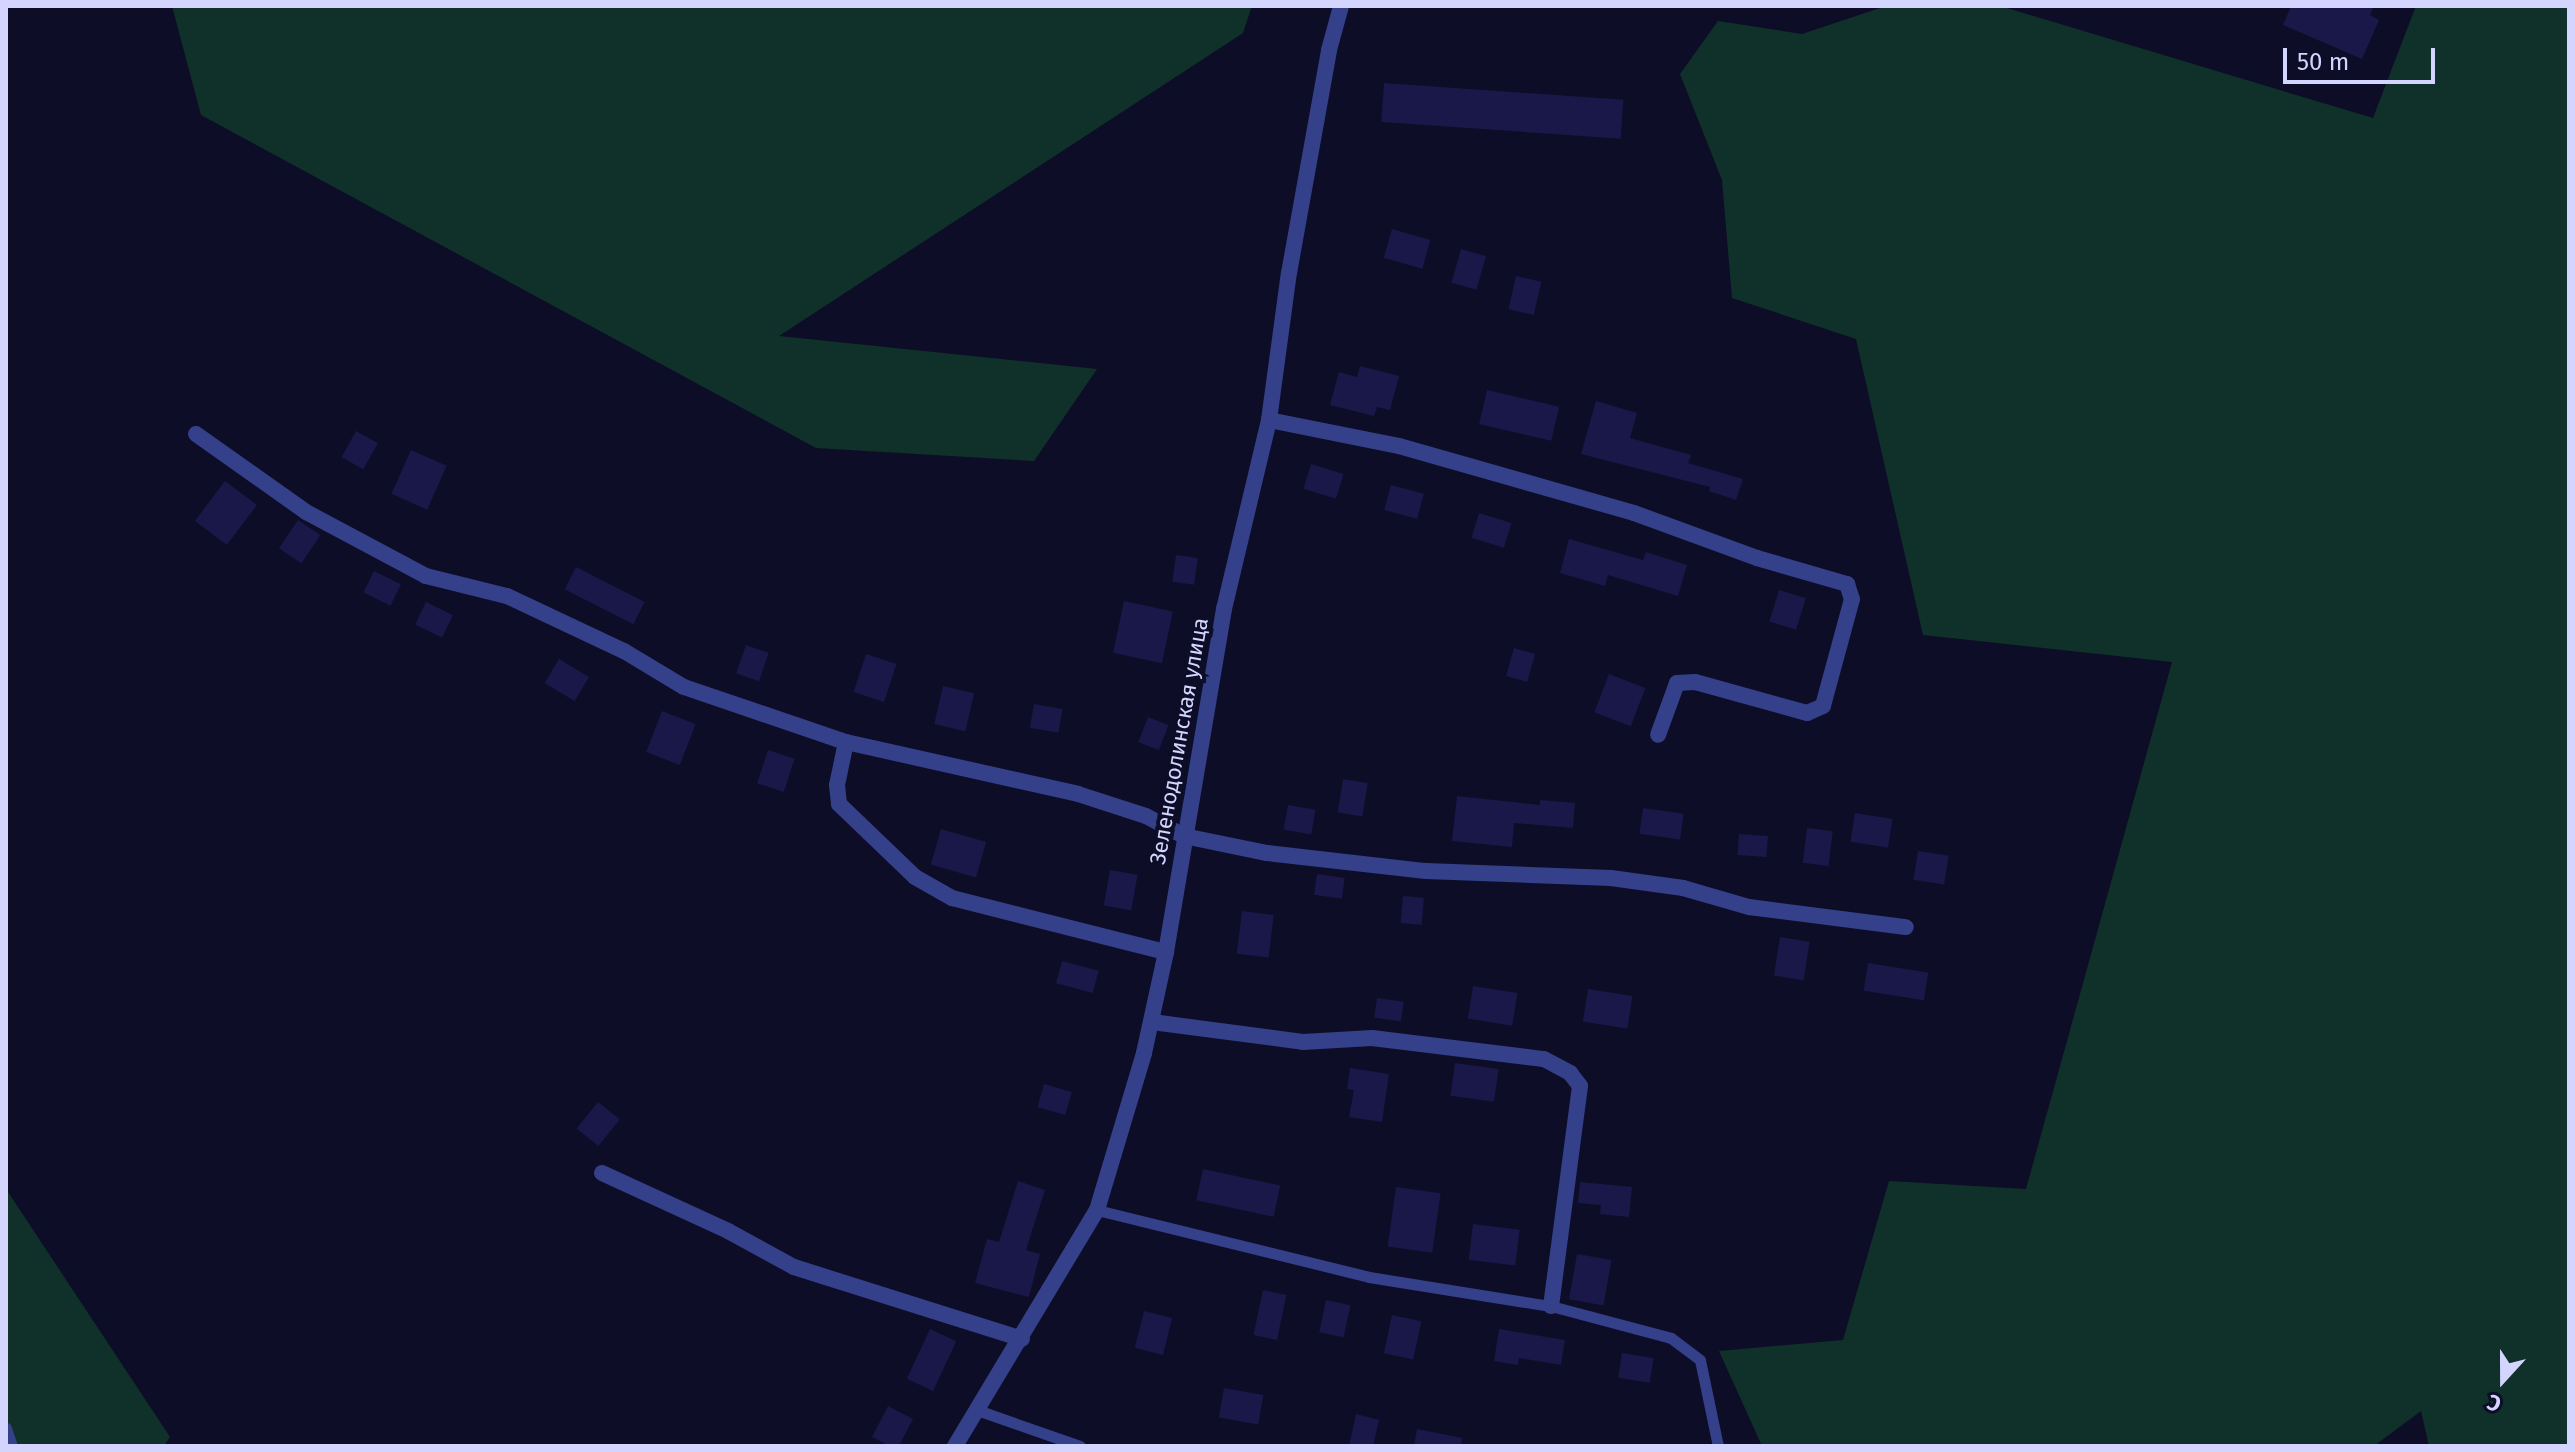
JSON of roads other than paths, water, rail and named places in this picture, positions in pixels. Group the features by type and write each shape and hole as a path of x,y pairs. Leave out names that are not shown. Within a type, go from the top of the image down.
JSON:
{"street":[{"name":"Зеленодолинская улица","path":"955,1446 1097,1210 1152,1022 1224,609 1269,420 1289,273 1329,50 1341,6"},
{"path":"1269,420 1399,446 1634,513 1757,558 1847,584 1852,599 1823,706 1807,713 1695,682 1677,683 1658,735"},
{"path":"196,434 306,512 426,576 507,596 624,651 684,687 846,742 1078,794 1146,816 1184,836 1267,853 1426,871 1611,878 1683,888 1749,907 1906,927"},
{"path":"846,742 837,785 839,804 915,877 952,898 1166,952"},
{"path":"1152,1022 1303,1042 1387,1040 1544,1059 1570,1073 1580,1086 1551,1306"},
{"path":"602,1173 728,1231 794,1267 1022,1339"}],"lane":[{"path":"1097,1210 1369,1277 1551,1306 1671,1338 1700,1360 1718,1446"},
{"path":"977,1410 1080,1446"},
{"path":"6,1428 12,1446"}]}
